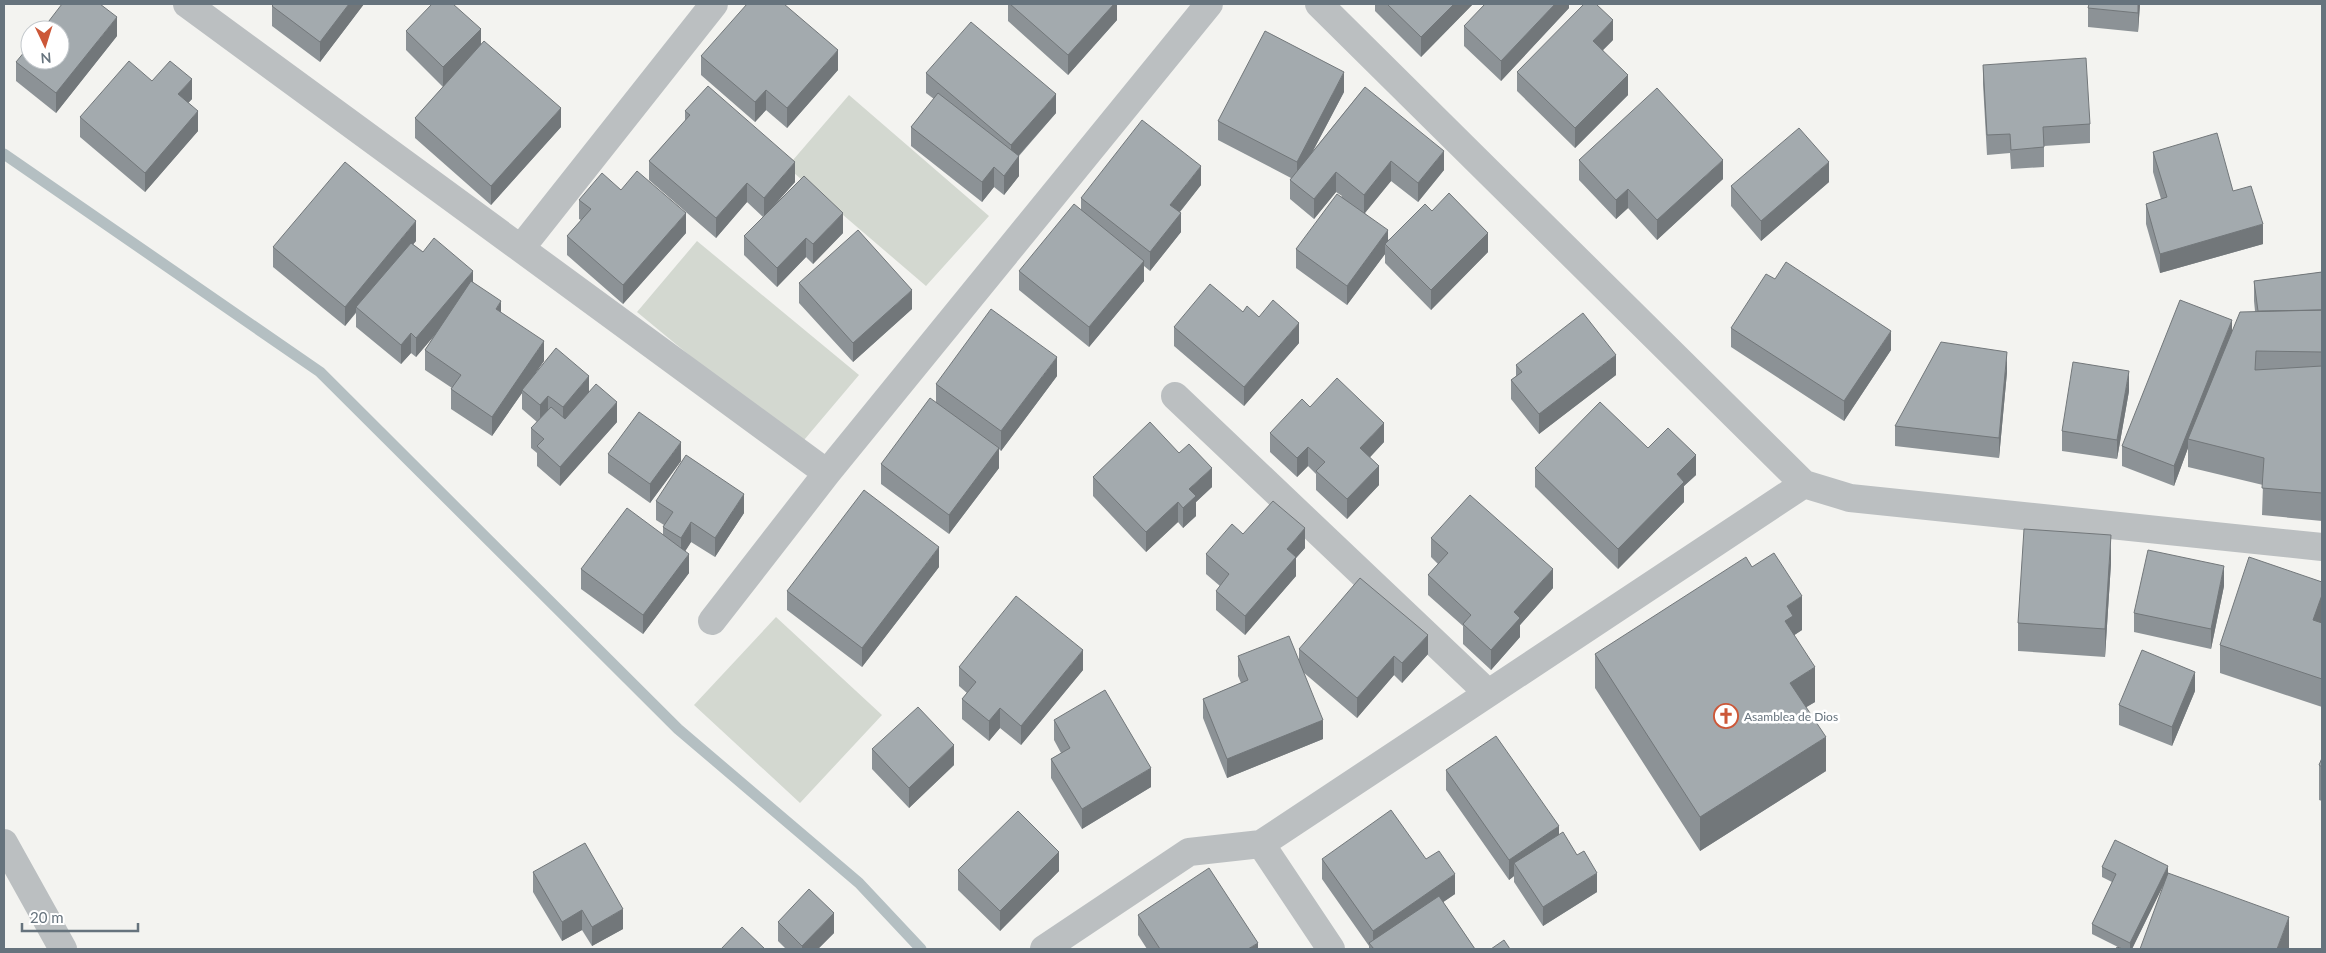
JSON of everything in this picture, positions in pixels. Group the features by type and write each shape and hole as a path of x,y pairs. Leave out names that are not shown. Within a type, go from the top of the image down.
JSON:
{"street":[{"path":"521,248 714,4"},
{"path":"712,620 827,473 1209,4"},
{"path":"1319,4 1804,484 1850,498 2322,547"},
{"path":"203,8 521,248 827,473"},
{"path":"1175,396 1488,693"},
{"path":"1044,949 1189,852 1261,844 1804,484"},
{"path":"1261,844 1331,949"},
{"path":"6,854 63,949"}],"shaded area":[{"path":"849,95 989,216 926,286 787,167"},
{"path":"697,241 859,375 799,446 637,312"},
{"path":"776,617 882,715 800,803 694,705"}],"building":[{"path":"62,4 100,4 117,17 56,93 26,70 70,70 70,20 50,20"},
{"path":"274,4 349,4 320,42 272,6"},
{"path":"432,4 453,4 481,29 443,67 406,31"},
{"path":"747,4 784,4 838,50 787,108 766,90 755,102 701,56"},
{"path":"1010,4 1114,4 1068,55"},
{"path":"1387,4 1454,4 1421,37"},
{"path":"1485,4 1555,4 1501,61 1464,26"},
{"path":"1584,4 1596,4 1613,20 1593,41 1628,75 1575,128 1517,72"},
{"path":"2089,4 2138,4 2138,13 2088,8"},
{"path":"971,22 1056,94 1011,145 926,73"},
{"path":"1265,31 1344,72 1297,162 1218,121"},
{"path":"484,41 561,108 491,186 415,118"},
{"path":"20,57 20,65 16,62"},
{"path":"2086,58 2090,124 2043,127 2044,147 2011,150 2010,134 1987,135 1983,65"},
{"path":"129,61 152,81 170,61 192,79 178,94 198,111 145,173 80,117"},
{"path":"708,86 795,162 764,198 747,183 716,218 649,161 690,115 685,111"},
{"path":"1365,87 1444,151 1418,183 1391,161 1364,195 1336,172 1314,199 1290,180"},
{"path":"1657,88 1723,160 1657,220 1628,189 1616,200 1579,160"},
{"path":"938,93 1019,156 1004,176 994,167 982,182 911,127"},
{"path":"1142,120 1201,166 1170,205 1181,213 1150,252 1081,198"},
{"path":"1799,128 1829,162 1761,221 1731,186"},
{"path":"2217,133 2233,191 2251,186 2263,224 2160,254 2146,204 2167,197 2153,152"},
{"path":"345,162 416,221 345,307 273,247"},
{"path":"637,171 686,213 623,285 567,236 591,209 579,200 602,173 621,190"},
{"path":"804,176 843,213 813,244 806,238 777,268 744,236"},
{"path":"1449,193 1488,233 1431,290 1385,244 1425,204 1432,211"},
{"path":"1337,194 1388,230 1347,286 1296,249"},
{"path":"1074,204 1144,261 1089,327 1019,271"},
{"path":"858,230 912,290 853,343 799,283"},
{"path":"434,238 473,271 416,338 411,333 401,345 356,307 411,243 423,252"},
{"path":"1786,262 1891,331 1844,401 1731,328 1766,274 1775,279"},
{"path":"2322,272 2322,310 2258,311 2254,281"},
{"path":"471,281 501,301 496,309 544,341 492,417 451,389 461,375 425,350"},
{"path":"1210,284 1243,312 1247,306 1259,317 1273,300 1299,323 1244,387 1174,327"},
{"path":"2180,300 2232,320 2174,466 2122,446"},
{"path":"991,309 1057,357 1001,431 936,384"},
{"path":"2322,310 2322,352 2256,351 2255,370 2322,366 2322,493 2262,488 2264,458 2188,439 2240,312"},
{"path":"1583,313 1616,355 1539,414 1511,380 1522,372 1516,365"},
{"path":"1941,342 2007,352 1999,438 1895,426"},
{"path":"556,348 589,376 563,407 548,396 540,405 522,390"},
{"path":"2073,362 2129,371 2117,440 2062,431"},
{"path":"1337,378 1384,423 1360,448 1379,466 1347,499 1316,471 1325,462 1308,447 1297,458 1270,433 1302,399 1310,407"},
{"path":"596,384 617,402 560,467 537,446 544,439 531,428 551,407 565,419"},
{"path":"930,398 999,448 949,515 881,464"},
{"path":"1600,402 1648,448 1668,428 1696,455 1677,474 1684,482 1618,549 1535,468"},
{"path":"639,412 681,442 650,484 608,454"},
{"path":"1150,422 1179,453 1189,444 1212,468 1189,489 1196,496 1183,508 1178,502 1146,532 1093,477"},
{"path":"686,455 744,494 715,538 691,522 681,538 663,527 673,512 656,501"},
{"path":"864,490 939,547 862,648 787,591"},
{"path":"1470,495 1553,569 1514,612 1520,618 1491,650 1463,624 1471,615 1428,575 1448,553 1431,538"},
{"path":"1273,501 1305,528 1287,549 1296,557 1245,616 1216,591 1229,574 1206,554 1232,524 1243,534"},
{"path":"627,508 689,554 643,615 581,569"},
{"path":"2024,529 2111,535 2105,629 2018,623"},
{"path":"2148,550 2224,566 2211,629 2134,613"},
{"path":"1774,553 1802,596 1787,606 1793,616 1785,621 1815,667 1790,683 1826,737 1700,817 1595,654 1746,557 1752,567"},
{"path":"2249,557 2322,582 2322,595 2313,620 2322,623 2322,679 2220,645"},
{"path":"1360,578 1428,635 1402,663 1394,656 1357,698 1299,649"},
{"path":"1016,596 1083,650 1021,726 1000,708 989,721 962,699 976,682 959,667"},
{"path":"1289,636 1323,720 1227,759 1203,699 1248,680 1238,656"},
{"path":"2142,650 2195,672 2172,727 2119,705"},
{"path":"1105,690 1151,768 1082,809 1051,759 1070,748 1054,720"},
{"path":"918,707 954,745 909,788 872,749"},
{"path":"1496,736 1559,826 1509,860 1446,770"},
{"path":"1391,810 1426,859 1439,851 1455,874 1373,931 1322,859"},
{"path":"1018,811 1059,852 1000,911 958,870"},
{"path":"1563,832 1577,855 1584,851 1597,873 1543,907 1514,863"},
{"path":"2115,840 2168,866 2130,943 2092,924 2116,874 2102,867"},
{"path":"585,843 623,909 592,927 582,910 562,922 533,872"},
{"path":"1209,868 1258,943 1248,949 1160,949 1138,915"},
{"path":"2168,873 2289,917 2277,949 2140,949"},
{"path":"809,889 834,913 802,946 778,922"},
{"path":"1439,896 1475,949 1374,949 1369,943"},
{"path":"742,927 765,949 721,949"},
{"path":"1504,940 1510,949 1491,949"}],"waterway":[{"path":"4,154 320,372 678,729 859,883 921,949"}],"place":[{"name":"Asamblea de Dios","path":"1726,716"}]}
